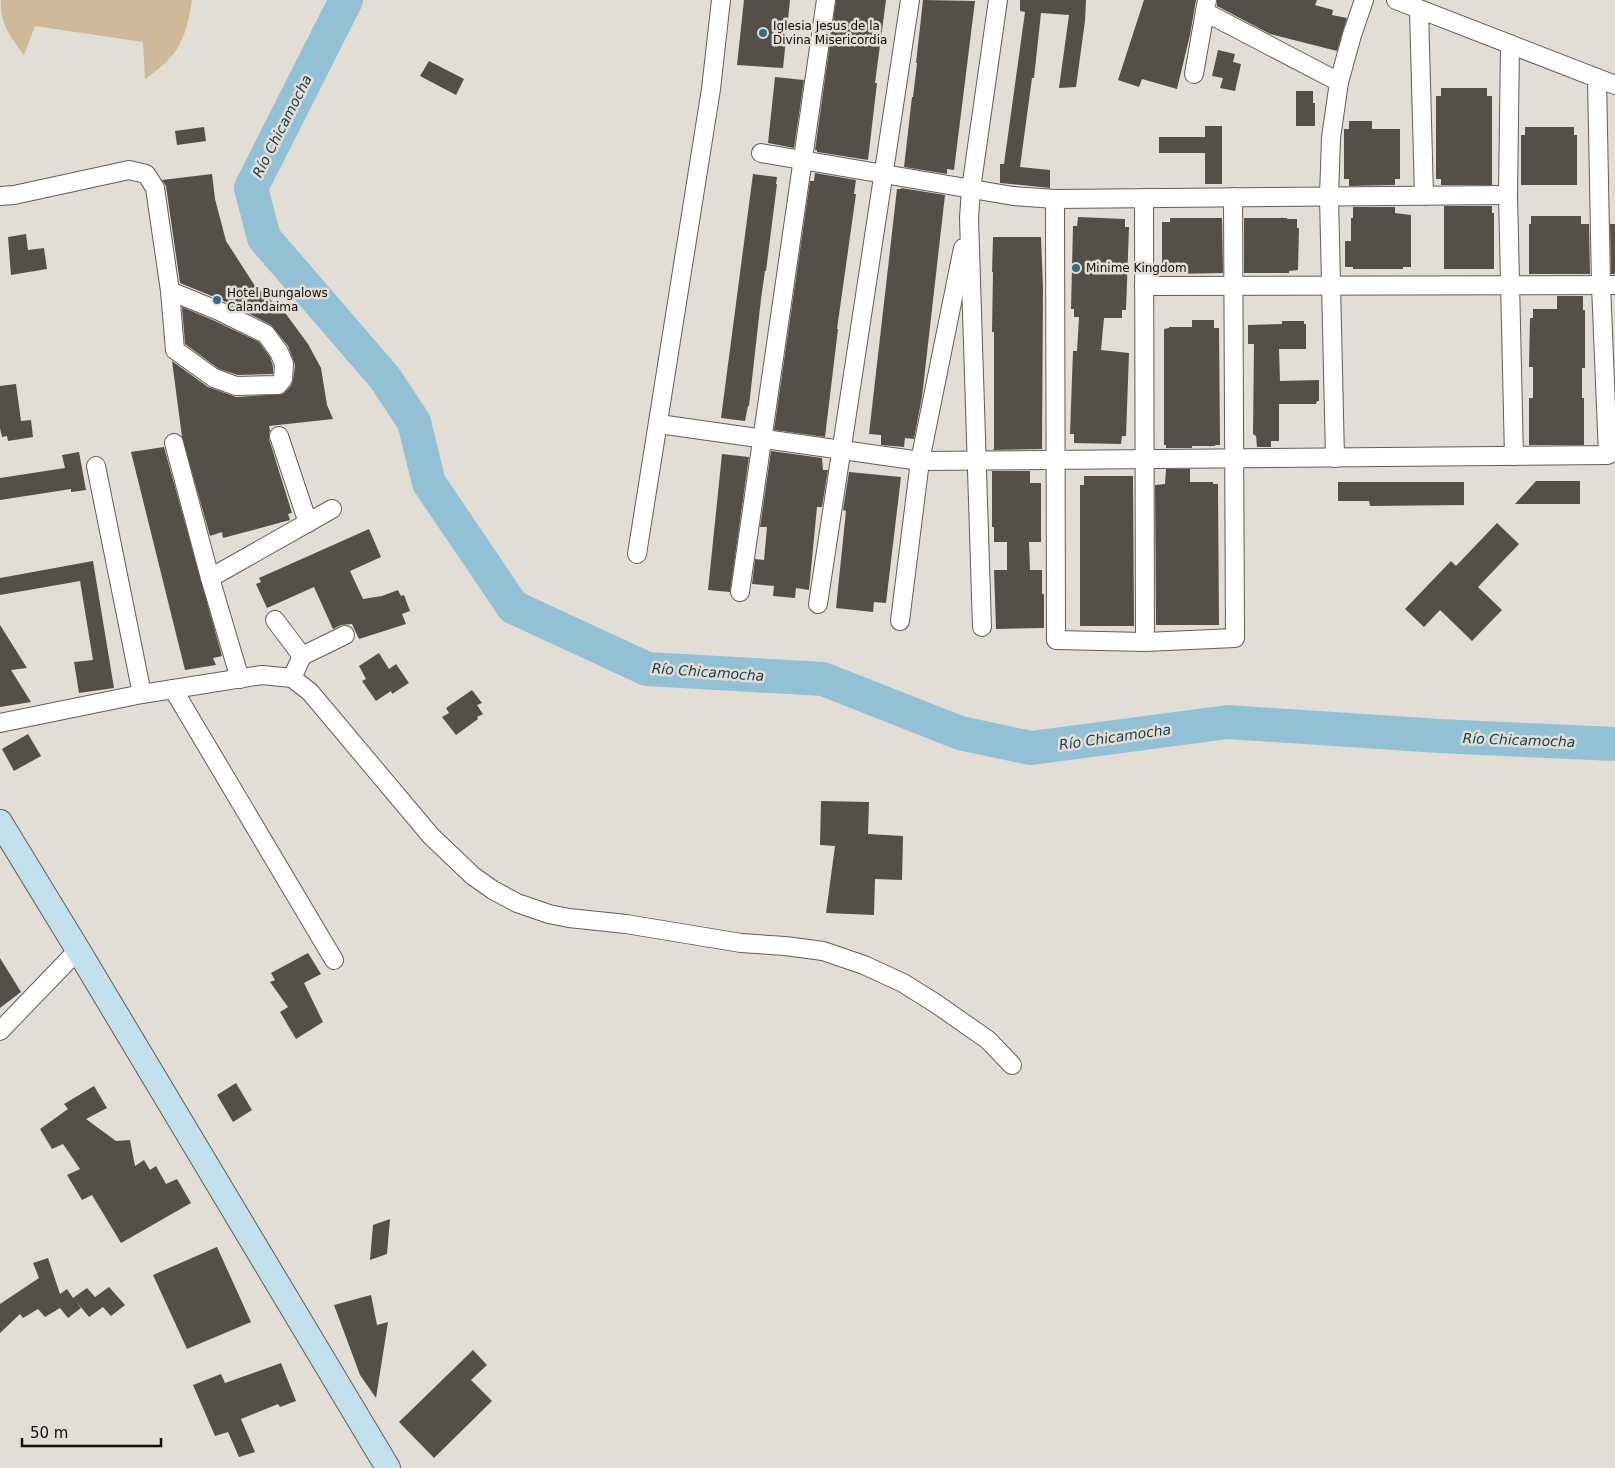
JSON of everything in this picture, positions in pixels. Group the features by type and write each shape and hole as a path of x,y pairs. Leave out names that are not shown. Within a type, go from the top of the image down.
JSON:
{"main road":[{"path":"0,822 6,847 78,950 388,1468"}],"street":[{"path":"637,554 711,89 721,0"},
{"path":"740,592 826,0"},
{"path":"818,604 910,0"},
{"path":"982,627 969,218 971,189 998,0"},
{"path":"1335,458 1329,196 1331,138 1339,82 1364,0"},
{"path":"1396,0 1615,85"},
{"path":"1194,74 1206,6 1339,82"},
{"path":"1419,9 1424,196"},
{"path":"1510,44 1508,195 1514,456"},
{"path":"659,424 920,461 1608,455 1608,285 1597,78"},
{"path":"761,153 1012,196 1144,198 1508,195"},
{"path":"0,196 14,195 129,170 146,174 155,188 170,291 175,350 214,378 236,386 278,385 284,379 284,364 280,352 266,334 219,311 170,291"},
{"path":"1055,198 1056,640 1145,642 1235,638 1233,197"},
{"path":"1144,198 1145,642"},
{"path":"900,621 920,461 969,218"},
{"path":"1144,286 1608,285"},
{"path":"278,436 308,523"},
{"path":"174,443 210,578 240,679"},
{"path":"96,466 142,694"},
{"path":"210,578 332,509"},
{"path":"275,620 302,656"},
{"path":"292,678 302,656 345,635"},
{"path":"0,723 142,694 262,675 292,678 310,692 431,836 473,876 517,903 549,914 569,918 626,924 741,943 823,951 864,965 903,983 988,1040 1012,1065"},
{"path":"173,689 334,960"},
{"path":"0,1030 78,950"}],"shaded area":[{"path":"1,0 192,0 187,26 179,46 157,71 145,79 143,42 35,26 24,55 10,36 4,23"}],"building":[{"name":"Iglesia Jesus de la Divina Misericordia","path":"744,0 790,0 783,68 737,65"},
{"path":"836,0 886,0 875,83 877,83 868,160 817,152 815,150"},
{"path":"923,0 975,1 954,170 947,169 947,174 904,167"},
{"path":"1020,0 1086,0 1076,87 1059,88 1069,15 1041,13 1034,78 1032,78 1020,167 1050,170 1050,188 1000,183 1000,164 1004,164 1025,12 1020,11"},
{"path":"1144,0 1196,0 1177,89 1142,79 1139,87 1118,80"},
{"path":"1217,0 1317,0 1315,5 1333,10 1332,15 1347,18 1337,51 1270,34 1217,6"},
{"path":"1218,50 1235,54 1233,62 1241,64 1235,91 1220,88 1223,78 1212,76"},
{"path":"429,61 464,79 456,95 420,76"},
{"path":"775,77 804,80 794,148 768,143"},
{"path":"1441,88 1487,88 1487,96 1492,96 1492,185 1441,185 1441,179 1436,179 1436,96 1441,96"},
{"path":"1296,91 1313,91 1315,126 1296,126"},
{"path":"1349,121 1372,121 1372,129 1400,129 1400,179 1395,179 1395,185 1349,186 1349,179 1344,179 1344,129 1349,129"},
{"path":"1205,126 1222,126 1222,184 1205,184 1205,153 1159,153 1159,137 1205,137"},
{"path":"204,127 206,141 177,145 175,131"},
{"path":"1525,127 1574,127 1574,135 1577,135 1577,185 1521,185 1521,135 1525,135"},
{"path":"815,173 856,180 854,194 856,194 837,329 825,437 774,430 810,181 814,181"},
{"path":"212,174 215,199 226,241 255,286 286,314 308,344 321,368 327,405 333,419 269,426 269,439 292,513 288,514 290,520 223,538 222,532 210,536 182,437 172,361 208,387 236,397 283,394 291,386 295,365 288,346 271,325 224,301 180,283 166,186 162,180"},
{"path":"753,174 777,177 777,184 749,406 745,421 721,418"},
{"path":"897,189 945,195 922,397 914,439 905,438 904,447 881,445 881,435 869,434"},
{"path":"1444,206 1492,206 1492,213 1494,213 1494,269 1444,269"},
{"path":"1353,207 1395,207 1395,213 1411,215 1411,267 1403,267 1403,269 1353,269 1353,267 1345,267 1345,241 1351,241"},
{"path":"1531,216 1581,216 1581,224 1589,224 1590,274 1529,274 1529,224 1531,224"},
{"path":"1078,217 1125,219 1125,227 1129,227 1126,310 1122,310 1122,318 1104,318 1101,350 1129,353 1126,436 1122,436 1121,444 1074,443 1074,434 1070,434 1073,351 1077,351 1079,317 1074,317 1074,309 1071,309 1073,226 1077,226"},
{"path":"1170,218 1222,218 1223,273 1171,274 1171,270 1162,270 1162,222 1170,222"},
{"path":"1244,218 1297,219 1297,228 1299,228 1298,270 1289,271 1289,273 1244,273"},
{"path":"1610,224 1615,224 1615,274 1611,274"},
{"path":"26,234 28,250 44,248 47,269 11,275 8,237"},
{"path":"993,237 1041,237 1043,288 1042,449 992,450 994,449"},
{"path":"1557,296 1583,296 1583,310 1585,310 1585,368 1582,368 1584,445 1529,445 1529,398 1533,398 1533,367 1529,367 1530,318 1533,318 1533,309 1557,309"},
{"path":"182,307 259,342 270,357 273,374 238,375 219,369 185,344"},
{"path":"1192,320 1214,320 1214,328 1219,328 1220,445 1166,448 1166,445 1164,445 1164,329 1169,327 1192,327"},
{"path":"1282,321 1304,321 1304,324 1306,324 1306,349 1279,349 1280,381 1319,380 1319,401 1316,404 1279,404 1279,441 1271,441 1271,447 1257,447 1256,436 1253,434 1254,344 1248,344 1248,325 1282,324"},
{"path":"16,384 21,421 31,420 33,437 8,441 7,436 2,437 0,428 0,386"},
{"path":"164,447 222,656 213,658 216,665 185,670 131,452"},
{"path":"771,451 822,458 823,470 828,470 822,507 817,507 809,590 796,588 795,598 773,596 774,586 752,584 755,559 764,560 767,527 760,527"},
{"path":"79,452 86,490 71,492 71,489 0,500 0,478 65,468 62,455"},
{"path":"722,454 749,457 730,592 708,590"},
{"path":"1166,469 1190,469 1190,482 1213,482 1213,484 1218,484 1219,625 1156,625 1155,485 1165,484"},
{"path":"992,471 1030,471 1030,483 1041,483 1041,542 1029,542 1030,570 1042,570 1044,628 996,629 994,570 1007,570 1007,542 994,542 994,527 992,527"},
{"path":"849,472 901,477 886,603 874,602 873,612 836,608 846,511 843,510"},
{"path":"1084,476 1133,476 1134,626 1080,626 1080,485 1084,485"},
{"path":"1536,481 1580,481 1580,504 1515,504"},
{"path":"1338,482 1464,482 1464,505 1370,506 1369,501 1338,501"},
{"path":"1497,523 1519,544 1478,587 1502,610 1472,641 1440,610 1424,627 1405,609 1451,561 1456,566"},
{"path":"369,529 381,557 350,571 363,599 382,596 398,590 401,596 404,595 410,611 402,614 406,624 359,639 352,624 341,625 333,629 314,587 267,608 256,584 261,582 259,578"},
{"path":"93,561 114,688 79,693 74,662 93,660 80,581 0,595 0,578"},
{"path":"0,625 27,668 11,670 31,702 0,707"},
{"path":"379,653 389,669 396,664 409,683 392,694 391,691 376,701 362,681 366,679 359,666"},
{"path":"472,690 482,703 477,705 483,714 456,735 442,717 449,713 446,708"},
{"path":"28,734 41,756 14,771 2,749"},
{"path":"821,801 869,802 868,834 903,836 902,880 875,879 874,915 826,913 835,846 820,845"},
{"path":"308,953 321,974 304,983 323,1022 296,1039 280,1012 288,1007 270,982 275,980 271,973"},
{"path":"0,958 21,992 0,1008"},
{"path":"236,1083 252,1110 233,1122 217,1095"},
{"path":"94,1086 107,1108 86,1119 116,1141 130,1140 135,1166 144,1160 150,1170 156,1166 166,1184 177,1179 191,1203 121,1243 92,1195 82,1200 67,1175 80,1169 63,1144 52,1149 40,1129 68,1109 64,1104"},
{"path":"390,1219 387,1254 370,1260 373,1225"},
{"path":"217,1247 251,1322 187,1349 153,1275"},
{"path":"48,1258 60,1294 67,1289 73,1298 87,1288 95,1297 109,1287 125,1305 111,1316 103,1307 89,1317 75,1300 81,1308 68,1318 60,1308 45,1317 38,1309 23,1318 20,1314 0,1333 0,1304 39,1278 33,1263"},
{"path":"371,1295 377,1325 388,1322 376,1398 360,1375 334,1305"},
{"path":"473,1350 487,1365 471,1380 492,1401 434,1458 399,1422"},
{"path":"281,1363 296,1401 280,1407 278,1404 241,1419 255,1452 239,1457 228,1432 215,1436 193,1385 221,1374 225,1383"}],"waterway":[{"name":"Río Chicamocha","path":"346,0 251,188 264,238 385,378 414,422 429,483 513,607 647,669 823,679 960,733 1031,748 1228,722 1439,736 1615,744"}],"place":[{"name":"Iglesia Jesus de la Divina Misericordia","path":"763,33"},
{"name":"Minime Kingdom","path":"1076,268"},
{"name":"Hotel Bungalows Calandaima","path":"217,300"}]}
